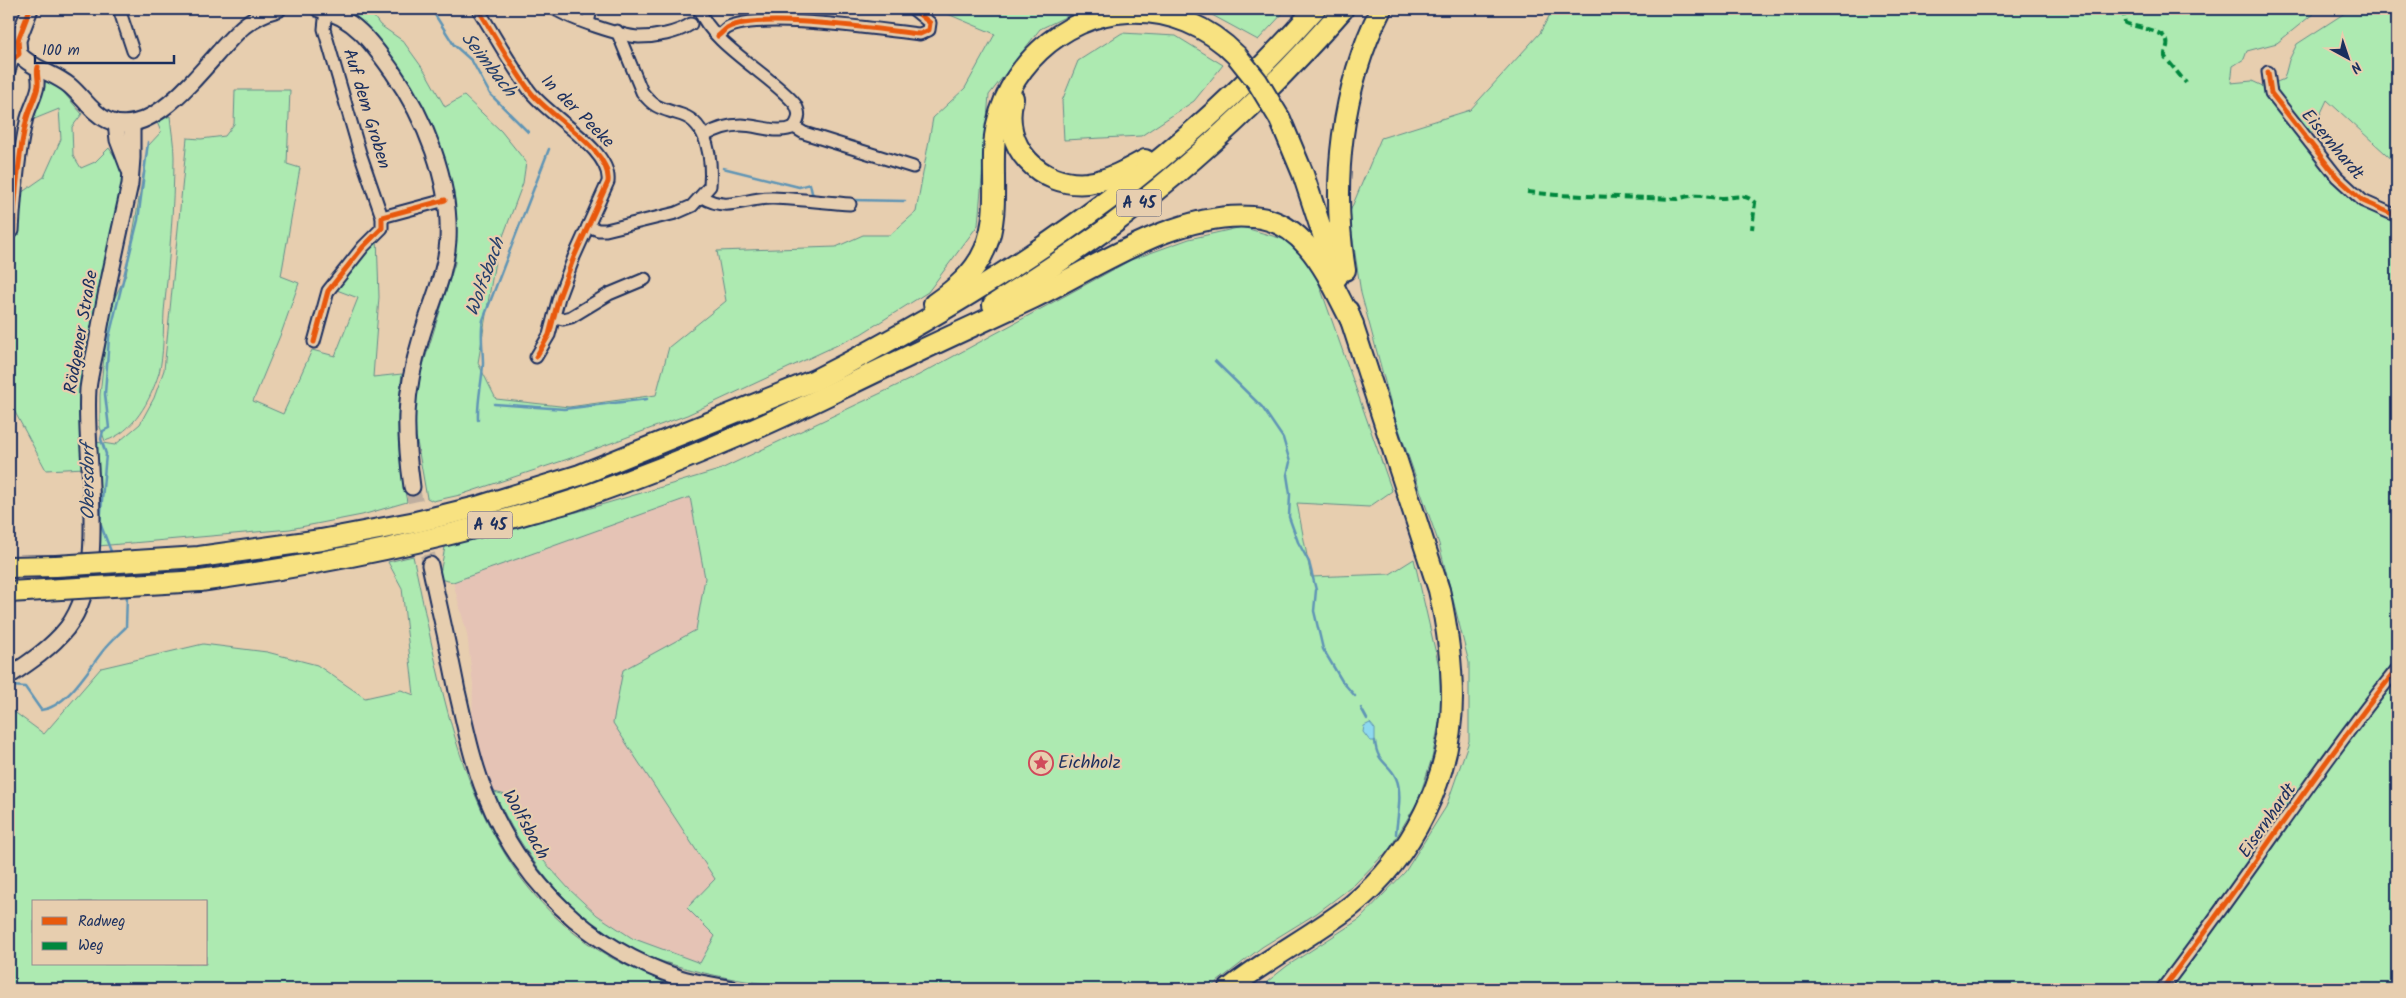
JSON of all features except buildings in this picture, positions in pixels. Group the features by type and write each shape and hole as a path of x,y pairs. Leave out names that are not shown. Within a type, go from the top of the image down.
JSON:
{"highway":[{"name":"A 45","path":"9,567 198,556 321,540 416,522 476,507 580,475 815,380 975,293 1045,247 1186,138 1258,71 1315,9"},
{"name":"A 45","path":"9,592 200,581 260,573 483,527 573,501 744,434 903,358 986,309 1114,223 1202,152 1242,115 1343,9"},
{"path":"1352,324 1339,214 1340,150 1353,82 1370,32 1381,9"},
{"path":"850,362 952,291 977,264 985,249 992,219 994,154 999,115 1006,95 1018,77 1029,62 1056,37 1088,20 1123,12 1159,14 1192,24 1220,40 1237,56 1257,81 1280,119 1303,174 1430,563 1445,617 1450,654 1452,700 1446,752 1433,793 1405,847 1377,881 1352,905 1229,989"},
{"path":"1018,77 1011,103 1012,135 1027,161 1040,172 1054,179 1078,183 1104,180 1186,138"},
{"path":"903,358 1144,242 1198,223 1237,216 1270,220 1289,229 1301,239 1318,260 1352,324"}],"main road":[{"path":"30,9 18,40 19,54 65,82 100,116 116,123 132,123 145,119 173,99 246,25 264,14 278,9"},
{"path":"322,10 345,19 366,37 407,94 422,122 438,169 445,200 448,226 446,257 413,368 406,408 407,450 412,487"},
{"path":"116,123 118,140 131,174"},
{"name":"Rödgener Straße","path":"9,676 44,651 57,639 78,610 85,590 90,549 88,389 131,174 132,123"},
{"name":"Wolfsbach","path":"430,565 462,712 479,776 485,794 508,839 528,872 550,898 576,922 627,955 680,978 732,989"}],"street":[{"path":"119,9 133,51"},
{"name":"In der Peeke","path":"478,9 534,96 550,113 594,149 604,163 609,175 608,182 567,274 549,335 536,357"},
{"path":"555,9 588,23 638,37 659,35 685,28 691,24"},
{"path":"588,23 591,9"},
{"path":"699,9 705,21 718,36 795,104 799,112 798,120 794,127 785,130 742,125 727,126 704,136"},
{"path":"718,36 727,28 747,23 774,22 853,26 920,34 929,30 930,23 913,9"},
{"name":"Auf dem Groben","path":"322,10 324,29 359,150 382,217"},
{"path":"588,226 598,230 606,230 676,213 692,206 710,186 711,170 704,136 688,117 657,108 649,101 642,92 617,31"},
{"path":"9,71 13,59 19,54"},
{"path":"14,231 16,193 23,136 29,108 39,84 36,73 38,67"},
{"name":"Eisernhardt","path":"2268,72 2271,93 2337,177 2363,201 2397,216"},
{"path":"794,127 804,133 913,167"},
{"path":"702,197 711,202 726,205 770,198 850,204"},
{"path":"314,342 328,291 363,246 382,228 382,217 445,200"},
{"path":"554,317 563,319 571,317 609,294 645,279"},
{"name":"Eisernhardt","path":"2162,989 2219,915 2357,718 2397,669"}],"shaded area":[{"path":"690,497 705,578 696,630 623,670 658,793 715,879 715,936 700,964 632,938 597,915 569,889 543,860 506,795 494,792 472,727 473,684 467,634 453,582"}],"green space":[{"path":"342,9 368,9 380,25 403,41 426,73 445,107 464,96 501,131 526,162 523,183 496,255 478,363 496,399 569,407 656,395 669,347 726,301 717,251 836,247 863,235 890,235 916,212 933,118 965,88 995,34 936,9 1082,9 1040,29 989,95 978,225 928,292 861,334 687,415 568,459 460,495 433,501 427,498 413,419 421,372 455,263 453,198 432,132"},
{"path":"1201,9 1287,9 1258,40"},
{"path":"1553,9 2319,9 2277,43 2247,51 2244,59 2233,66 2231,83 2252,81 2265,87 2284,79 2289,60 2297,44 2351,9 2397,9 2397,164 2327,100 2305,147 2353,202 2397,210 2397,989 1258,989 1287,966 1360,919 1405,872 1446,807 1469,741 1469,663 1439,544 1394,415 1361,293 1349,214 1381,138 1470,110 1540,33"},
{"path":"1122,33 1176,36 1223,65 1194,101 1141,136 1064,140 1062,101 1078,61"},
{"path":"43,77 58,86 82,114 72,127 73,155 81,168 95,162 109,148 121,166 122,183 113,233 85,468 46,470 9,401 9,227 21,193 44,177 61,139 59,109 32,120"},
{"path":"235,90 290,90 287,164 300,168 281,276 299,283 282,331 253,401 283,414 312,350 335,356 358,298 334,289 377,236 379,297 373,377 402,374 398,439 407,502 362,515 290,529 98,546 96,442 115,445 140,424 154,398 164,370 187,138 201,139 225,136 234,124"},
{"path":"170,116 174,152 173,196 161,366 151,394 140,414 124,431 105,441 100,427 100,395 109,309 126,275 148,146 161,132 157,122"},
{"path":"1242,227 1283,239 1312,264 1392,491 1369,507 1297,503 1311,577 1390,574 1414,559 1440,671 1441,713 1432,758 1418,801 1390,848 1354,885 1317,913 1262,947 1208,989 823,989 758,983 673,965 649,957 603,931 564,898 547,879 518,838 494,792 506,795 543,860 569,889 597,915 632,938 700,963 715,936 687,908 715,879 613,723 623,670 696,630 705,578 690,497 453,582 439,579 445,547 495,531 577,512 719,470 919,375 1131,260 1189,239"},
{"path":"413,556 451,725 470,780 493,833 523,881 562,922 610,957 644,972 706,989 9,989 9,708 44,734 101,668 203,644 267,652 317,665 365,698 401,690 414,695 402,588 388,562"}],"water":[{"path":"1370,723 1375,729 1375,741 1370,741 1363,732 1364,726"}],"waterway":[{"name":"Seimbach","path":"432,10 454,45 472,61 490,94 528,132"},
{"name":"Obersdorf","path":"112,554 100,523 106,454 101,439 103,431 109,428 105,394 109,337 138,220 148,142"},
{"name":"Wolfsbach","path":"478,420 483,364 483,320 549,149"},
{"name":"Seimbach","path":"723,168 799,187 810,184 812,193 816,197"},
{"name":"Seimbach","path":"851,200 905,201"},
{"path":"1215,361 1262,407 1283,438 1290,462 1287,475 1290,494 1289,517 1298,542 1309,562 1316,590 1314,611 1323,649 1342,681 1355,696"},
{"path":"494,404 564,409 647,399"},
{"name":"Obersdorf","path":"9,689 12,686 25,687 41,710 50,708 68,696 105,649 126,627 127,594"},
{"path":"1361,708 1367,719"},
{"path":"1375,741 1378,754 1393,773 1398,784 1399,798 1396,834"}],"tunnel":[{"path":"412,487 430,565"}],"marked path":[{"path":"2123,9 2125,23 2165,37 2167,41 2165,57 2186,83"},
{"path":"1527,192 1556,195 1678,199 1694,196 1721,198 1739,196 1755,203 1752,229"}],"cycle path":[{"path":"9,71 13,59 19,54 18,40 30,9"},
{"path":"478,9 529,90 590,146 607,170 608,182 574,257 559,297 549,335 536,357"},
{"path":"718,36 727,28 743,23 765,21 821,23 920,34 929,30 930,23 913,9"},
{"path":"13,231 21,149 27,118 38,86 38,67"},
{"path":"2268,72 2271,93 2337,177 2363,201 2397,216"},
{"path":"314,342 328,291 363,247 382,228 382,217 445,200"},
{"path":"2162,989 2366,708 2397,669"}],"place":[{"name":"Eichholz","path":"1041,763"}]}
